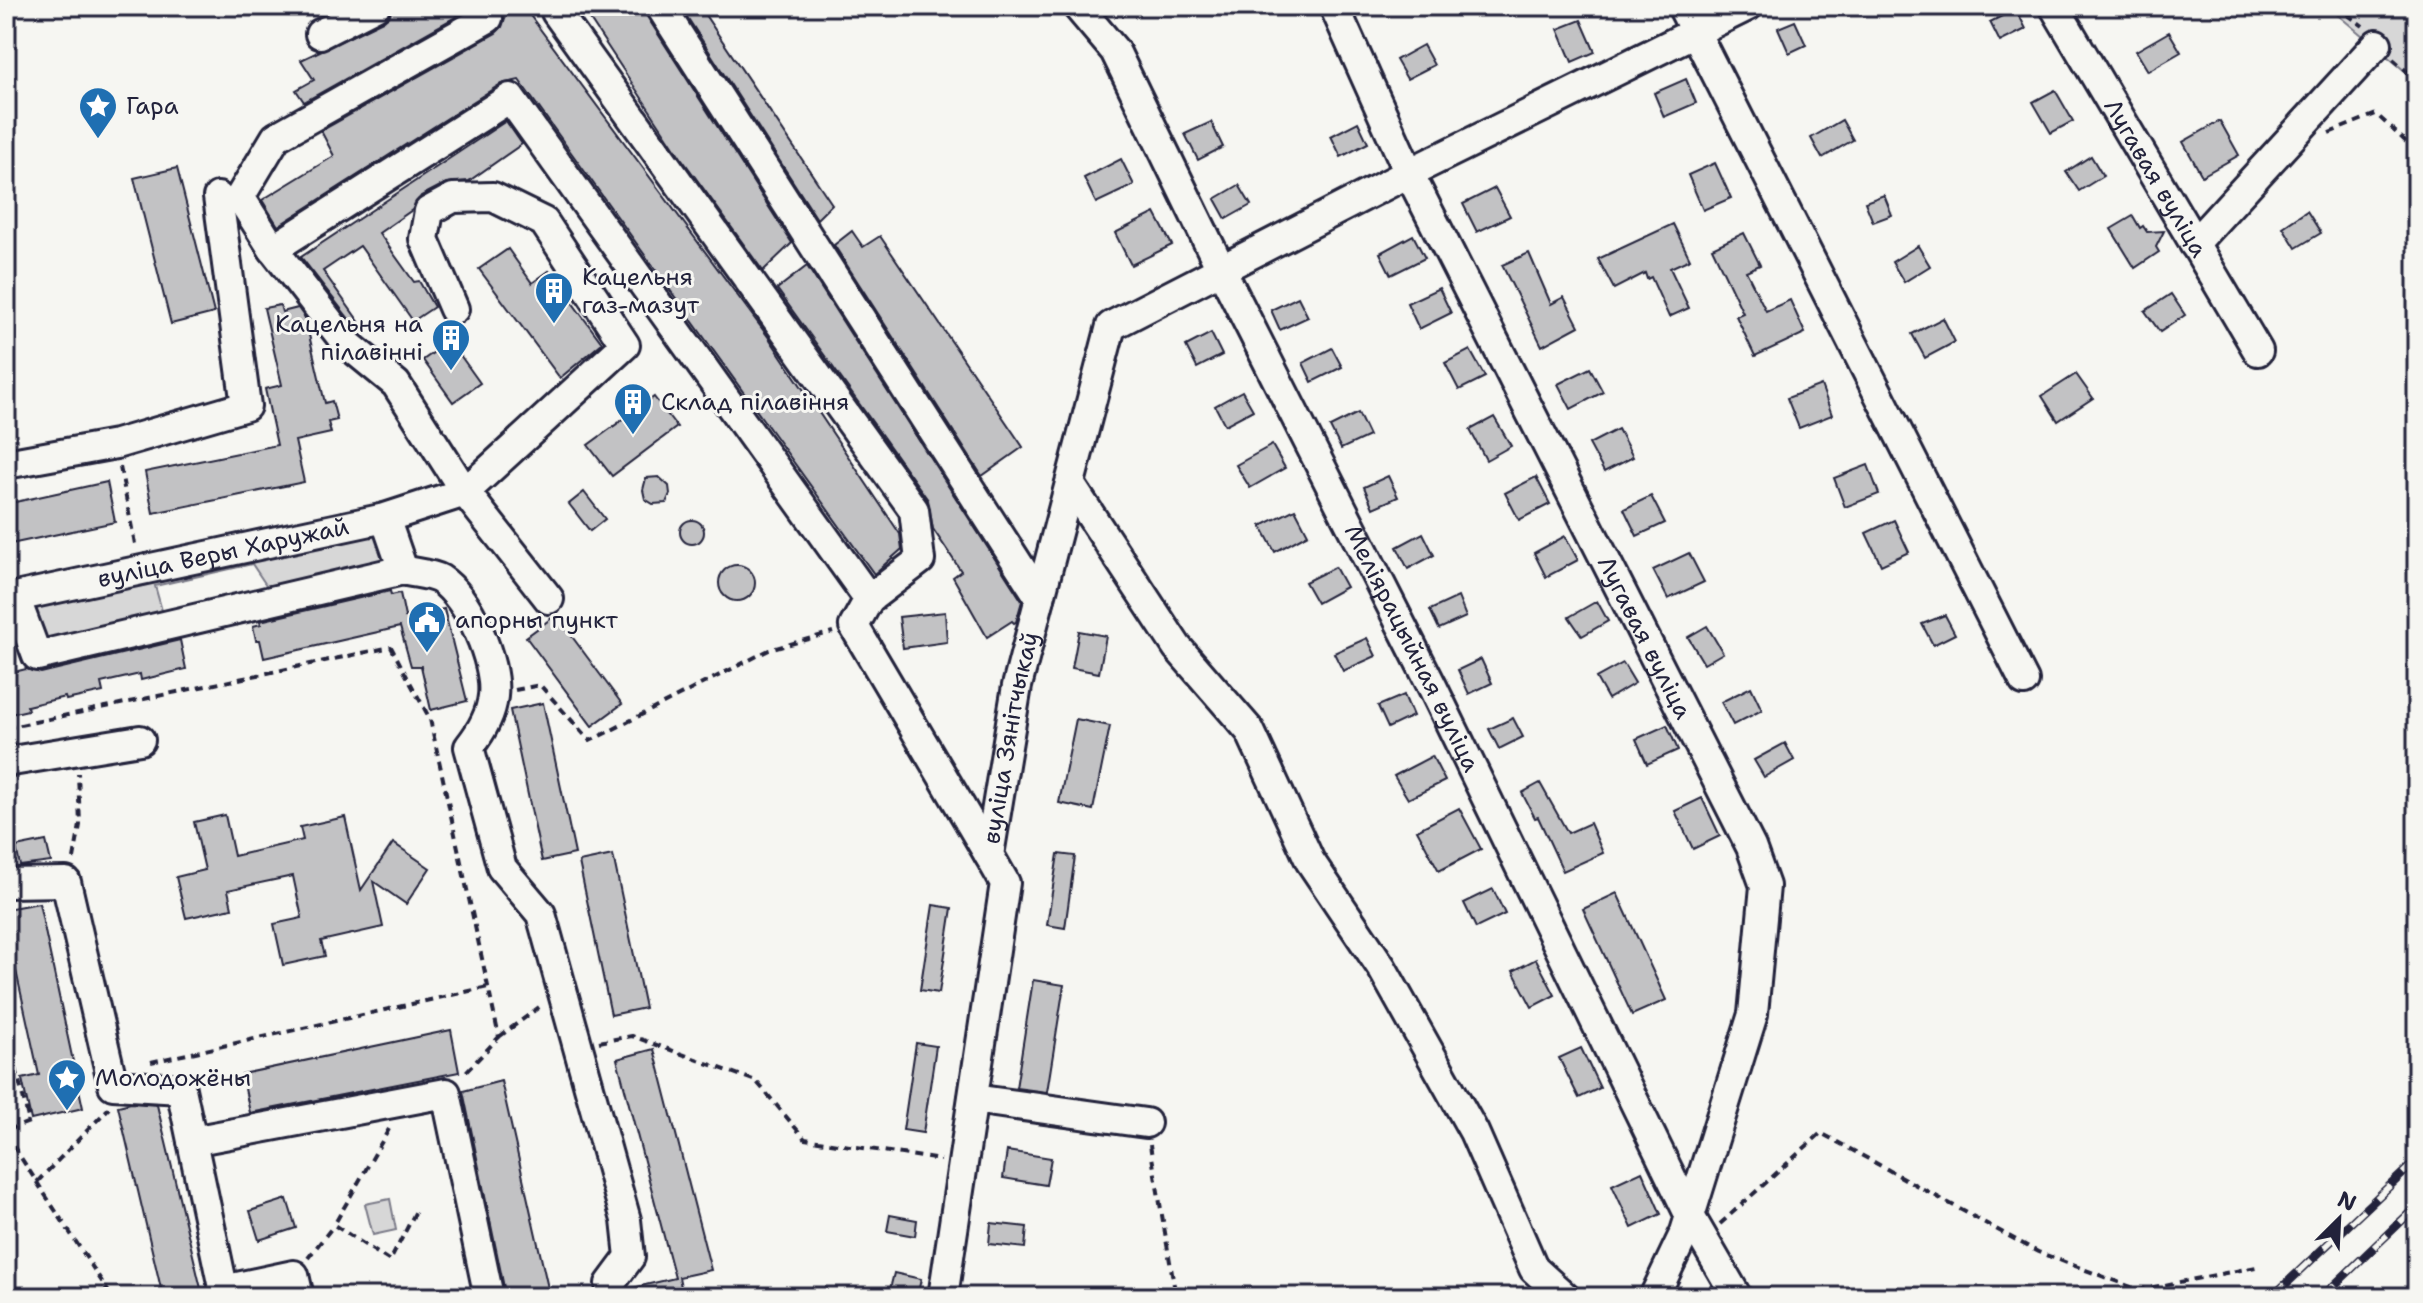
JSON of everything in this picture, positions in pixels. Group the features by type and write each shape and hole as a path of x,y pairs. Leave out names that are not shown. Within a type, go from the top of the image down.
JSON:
{"street":[{"path":"320,34 375,6"},
{"path":"480,6 488,18 276,137 240,197 273,249 346,343 396,384 465,492 549,599"},
{"path":"660,6 1040,598"},
{"name":"Меліярацыйная вуліца","path":"1077,6 1115,51 1221,269 1433,688 1697,1227 1737,1297"},
{"name":"Лугавая вуліца","path":"1334,6 1409,173 1751,847 1765,886 1753,1014 1697,1227 1654,1297"},
{"path":"1682,6 2024,681"},
{"path":"1221,269 1748,6"},
{"name":"Лугавая вуліца","path":"2054,6 2258,351"},
{"path":"556,12 914,510 920,560 869,599 854,626 989,855"},
{"path":"2194,244 2377,44"},
{"path":"273,249 510,98 869,599"},
{"path":"6,464 116,444 246,406 218,197"},
{"path":"454,309 424,239 429,211 453,198 493,197 544,222 625,345 465,492"},
{"name":"вуліца Зянітчыкаў","path":"943,1297 1005,883 989,855 1017,686 1111,326 1221,269"},
{"path":"1070,484 1177,647 1250,731 1310,861 1382,968 1474,1132 1534,1269 1565,1297"},
{"name":"вуліца Веры Харужай","path":"10,598 385,518 465,492"},
{"path":"385,518 403,570"},
{"path":"10,598 37,656 403,570 439,578 465,603 485,645 493,695 483,729 469,747 502,868 541,914 626,1220 630,1257 610,1284 612,1297"},
{"path":"6,762 140,740"},
{"path":"6,883 66,882 115,1078 181,1089 224,1294 297,1286"},
{"path":"192,1141 446,1093 489,1297"},
{"path":"973,1099 1146,1123"}],"path":[{"path":"2320,136 2376,114 2417,152"},
{"path":"116,444 140,571"},
{"path":"493,695 540,685 590,741 769,650 854,626"},
{"path":"6,728 391,647 430,719 499,1037"},
{"path":"68,715 80,825 69,892"},
{"path":"37,1182 114,1103 115,1078 488,987"},
{"path":"446,1093 499,1037 562,990"},
{"path":"6,1027 29,1122 6,1133 112,1297"},
{"path":"577,1045 632,1036 756,1081 805,1139 963,1163"},
{"path":"297,1286 394,1121"},
{"path":"1146,1123 1176,1297"},
{"path":"1697,1227 1821,1133 2038,1252 2139,1290 2256,1267"},
{"path":"334,1225 390,1261 418,1207"}],"shaded area":[{"path":"2327,6 2417,6 2417,81"},
{"path":"375,528 391,575 268,588 252,564 155,586 165,621 55,647 42,638 27,602"},
{"path":"390,1199 396,1230 373,1235 365,1204"}],"building":[{"path":"392,6 463,6 464,12 304,102 296,90 314,80 301,60 383,21 390,15"},
{"path":"500,6 523,6 769,338 900,534 902,549 874,574 519,80 501,84 278,226 262,200 334,156 321,131 496,33 505,18"},
{"path":"581,6 643,6 792,243 763,271 682,159"},
{"path":"680,6 699,6 832,204 817,219"},
{"path":"2016,9 2026,29 2000,42 1990,22"},
{"path":"1581,20 1595,52 1572,62 1558,29"},
{"path":"1795,21 1806,45 1789,53 1778,28"},
{"path":"2169,32 2181,52 2148,71 2136,51"},
{"path":"1423,45 1434,65 1407,79 1396,60"},
{"path":"1686,79 1696,103 1664,117 1654,93"},
{"path":"2055,90 2073,121 2051,133 2033,102"},
{"path":"1842,120 1853,140 1822,158 1811,138"},
{"path":"506,121 522,144 469,181 446,183 421,196 412,210 379,233 414,282 419,281 434,307 413,321 360,246 323,271 365,330 360,333 301,257"},
{"path":"2220,121 2239,155 2202,176 2183,142"},
{"path":"1211,122 1223,147 1198,160 1185,134"},
{"path":"1358,122 1368,143 1341,157 1331,136"},
{"path":"2091,156 2103,176 2079,191 2066,172"},
{"path":"1121,159 1134,185 1096,203 1084,178"},
{"path":"1715,163 1731,198 1703,210 1688,175"},
{"path":"177,168 214,313 171,324 134,178"},
{"path":"1239,185 1251,205 1226,219 1215,199"},
{"path":"1495,188 1510,216 1477,232 1463,204"},
{"path":"1884,195 1892,215 1873,222 1865,202"},
{"path":"2307,211 2321,233 2296,248 2283,227"},
{"path":"1155,213 1172,245 1131,265 1115,233"},
{"path":"2133,216 2140,228 2143,226 2147,232 2164,231 2156,247 2159,252 2135,268 2111,229"},
{"path":"1673,224 1690,259 1670,268 1689,308 1669,317 1651,277 1647,279 1645,273 1614,289 1598,259"},
{"path":"852,231 863,247 880,236 1023,447 982,476 834,245"},
{"path":"1744,233 1760,265 1746,271 1766,311 1790,300 1805,333 1755,356 1736,316 1743,313 1712,248"},
{"path":"1413,235 1425,258 1391,275 1380,253"},
{"path":"1918,246 1930,266 1904,282 1892,262"},
{"name":"Кацельня газ-мазут","path":"508,249 532,283 549,271 602,343 560,378 479,269"},
{"path":"1529,253 1551,304 1564,297 1579,326 1542,346 1502,265"},
{"path":"807,266 1022,601 1016,622 1012,621 987,637 953,577 961,571 933,529 928,500 777,289"},
{"path":"1439,288 1451,313 1419,329 1407,303"},
{"path":"2171,294 2185,315 2160,332 2145,311"},
{"path":"1298,297 1308,317 1280,330 1271,310"},
{"path":"280,305 282,312 298,308 305,318 325,403 332,401 337,420 328,422 331,433 295,441 304,482 153,513 145,472 277,445 265,389 282,385 264,308"},
{"path":"1943,318 1955,342 1925,358 1912,334"},
{"path":"1211,333 1222,355 1197,368 1186,346"},
{"name":"Кацельня на пілавінні","path":"450,341 480,383 453,402 423,360"},
{"path":"1332,348 1342,367 1312,382 1303,363"},
{"path":"1470,350 1485,377 1459,390 1445,363"},
{"path":"1590,368 1603,392 1571,409 1558,384"},
{"path":"2076,374 2093,398 2058,421 2042,396"},
{"path":"1821,385 1832,415 1799,428 1787,398"},
{"path":"1242,391 1253,410 1225,425 1215,406"},
{"name":"Склад пілавіння","path":"654,397 677,427 612,476 588,445"},
{"path":"1358,413 1369,436 1341,449 1330,427"},
{"path":"1494,417 1511,446 1486,460 1470,430"},
{"path":"1618,429 1633,457 1604,472 1589,444"},
{"path":"1272,445 1285,468 1250,488 1236,465"},
{"path":"1868,465 1879,494 1845,507 1834,478"},
{"path":"1388,476 1398,497 1373,508 1364,487"},
{"path":"659,477 669,486 670,494 666,503 653,504 645,499 643,490 646,478"},
{"path":"1536,477 1550,504 1519,520 1505,493"},
{"path":"107,482 115,522 6,545 6,504"},
{"path":"584,492 605,519 590,531 569,504"},
{"path":"1651,496 1665,523 1637,536 1624,509"},
{"path":"1295,509 1308,534 1275,552 1261,526"},
{"path":"692,520 701,523 704,532 701,541 692,544 683,541 680,532 683,523"},
{"path":"1894,520 1909,552 1881,565 1866,533"},
{"path":"1423,533 1434,555 1408,569 1397,547"},
{"path":"1565,536 1578,560 1546,577 1534,553"},
{"path":"1689,553 1704,582 1668,599 1653,570"},
{"path":"737,565 750,570 755,583 750,596 737,601 724,596 719,583 724,570"},
{"path":"1335,567 1346,587 1317,603 1305,582"},
{"path":"390,591 391,595 400,593 405,617 444,609 467,701 431,710 421,666 411,666 400,627 264,658 253,626 261,624 260,621"},
{"path":"1458,597 1466,617 1439,629 1430,610"},
{"path":"1597,601 1608,621 1582,636 1569,617"},
{"path":"945,612 947,642 903,648 899,617"},
{"path":"556,615 622,704 592,726 526,637"},
{"path":"1945,615 1955,634 1933,645 1922,624"},
{"path":"1707,626 1723,653 1704,664 1688,637"},
{"path":"1079,631 1106,636 1099,673 1072,668"},
{"path":"1367,638 1376,656 1343,671 1334,653"},
{"path":"180,640 186,669 141,680 140,674 101,683 103,692 27,706 28,710 6,715 6,680 11,678 10,673 26,669 41,673"},
{"path":"1481,659 1492,683 1469,694 1458,670"},
{"path":"1623,663 1635,683 1608,699 1596,678"},
{"path":"1751,687 1762,710 1733,725 1721,702"},
{"path":"1404,695 1413,716 1388,728 1378,706"},
{"path":"543,703 575,854 542,861 510,710"},
{"path":"1513,718 1523,737 1499,749 1489,729"},
{"path":"1076,719 1110,726 1093,810 1059,803"},
{"path":"1667,725 1678,750 1647,764 1636,739"},
{"path":"1785,743 1794,760 1764,777 1754,760"},
{"path":"1432,756 1445,781 1408,799 1394,776"},
{"path":"1540,783 1568,833 1590,823 1603,853 1563,871 1538,817 1535,818 1522,793"},
{"path":"1702,798 1720,836 1693,849 1675,811"},
{"path":"1459,808 1481,849 1439,871 1417,830"},
{"path":"225,815 234,856 303,840 300,827 345,817 361,890 393,843 430,868 406,904 373,881 383,927 321,941 325,956 283,965 274,924 302,918 293,876 228,890 232,908 186,918 176,877 205,870 194,822"},
{"path":"46,841 51,862 20,866 16,847"},
{"path":"1058,854 1075,856 1065,928 1047,925"},
{"path":"613,855 645,1008 611,1015 579,862"},
{"path":"1493,889 1505,914 1476,928 1464,903"},
{"path":"1617,893 1666,1000 1632,1015 1583,909"},
{"path":"39,903 83,1108 31,1120 22,1079 39,1075 11,948 6,949 6,909"},
{"path":"933,905 952,908 939,993 920,990"},
{"path":"1536,959 1555,995 1532,1007 1513,971"},
{"path":"1033,980 1064,985 1047,1092 1016,1088"},
{"path":"451,1030 459,1072 250,1113 242,1074"},
{"path":"916,1043 936,1046 923,1133 903,1130"},
{"path":"1581,1048 1600,1088 1579,1098 1559,1058"},
{"path":"654,1049 711,1270 679,1277 683,1297 629,1297 628,1289 675,1278 617,1059"},
{"path":"501,1081 550,1297 506,1297 463,1091"},
{"path":"131,1103 157,1105 203,1297 163,1297 118,1106"},
{"path":"1007,1151 1051,1158 1046,1185 1003,1178"},
{"path":"1642,1171 1661,1214 1632,1228 1612,1185"},
{"path":"287,1199 296,1228 259,1240 250,1211"},
{"path":"890,1215 917,1220 915,1236 887,1231"},
{"path":"991,1223 1027,1227 1025,1248 989,1244"},
{"path":"894,1273 921,1279 917,1297 888,1297"}],"railway":[{"path":"2272,1297 2417,1160"},
{"path":"2322,1297 2417,1206"}],"place":[{"name":"Гара","path":"98,140"},
{"name":"Кацельня газ-мазут","path":"554,325"},
{"name":"Кацельня на пілавінні","path":"451,372"},
{"name":"Склад пілавіння","path":"633,436"},
{"name":"апорны пункт","path":"427,654"},
{"name":"Молодожёны","path":"67,1112"}]}
